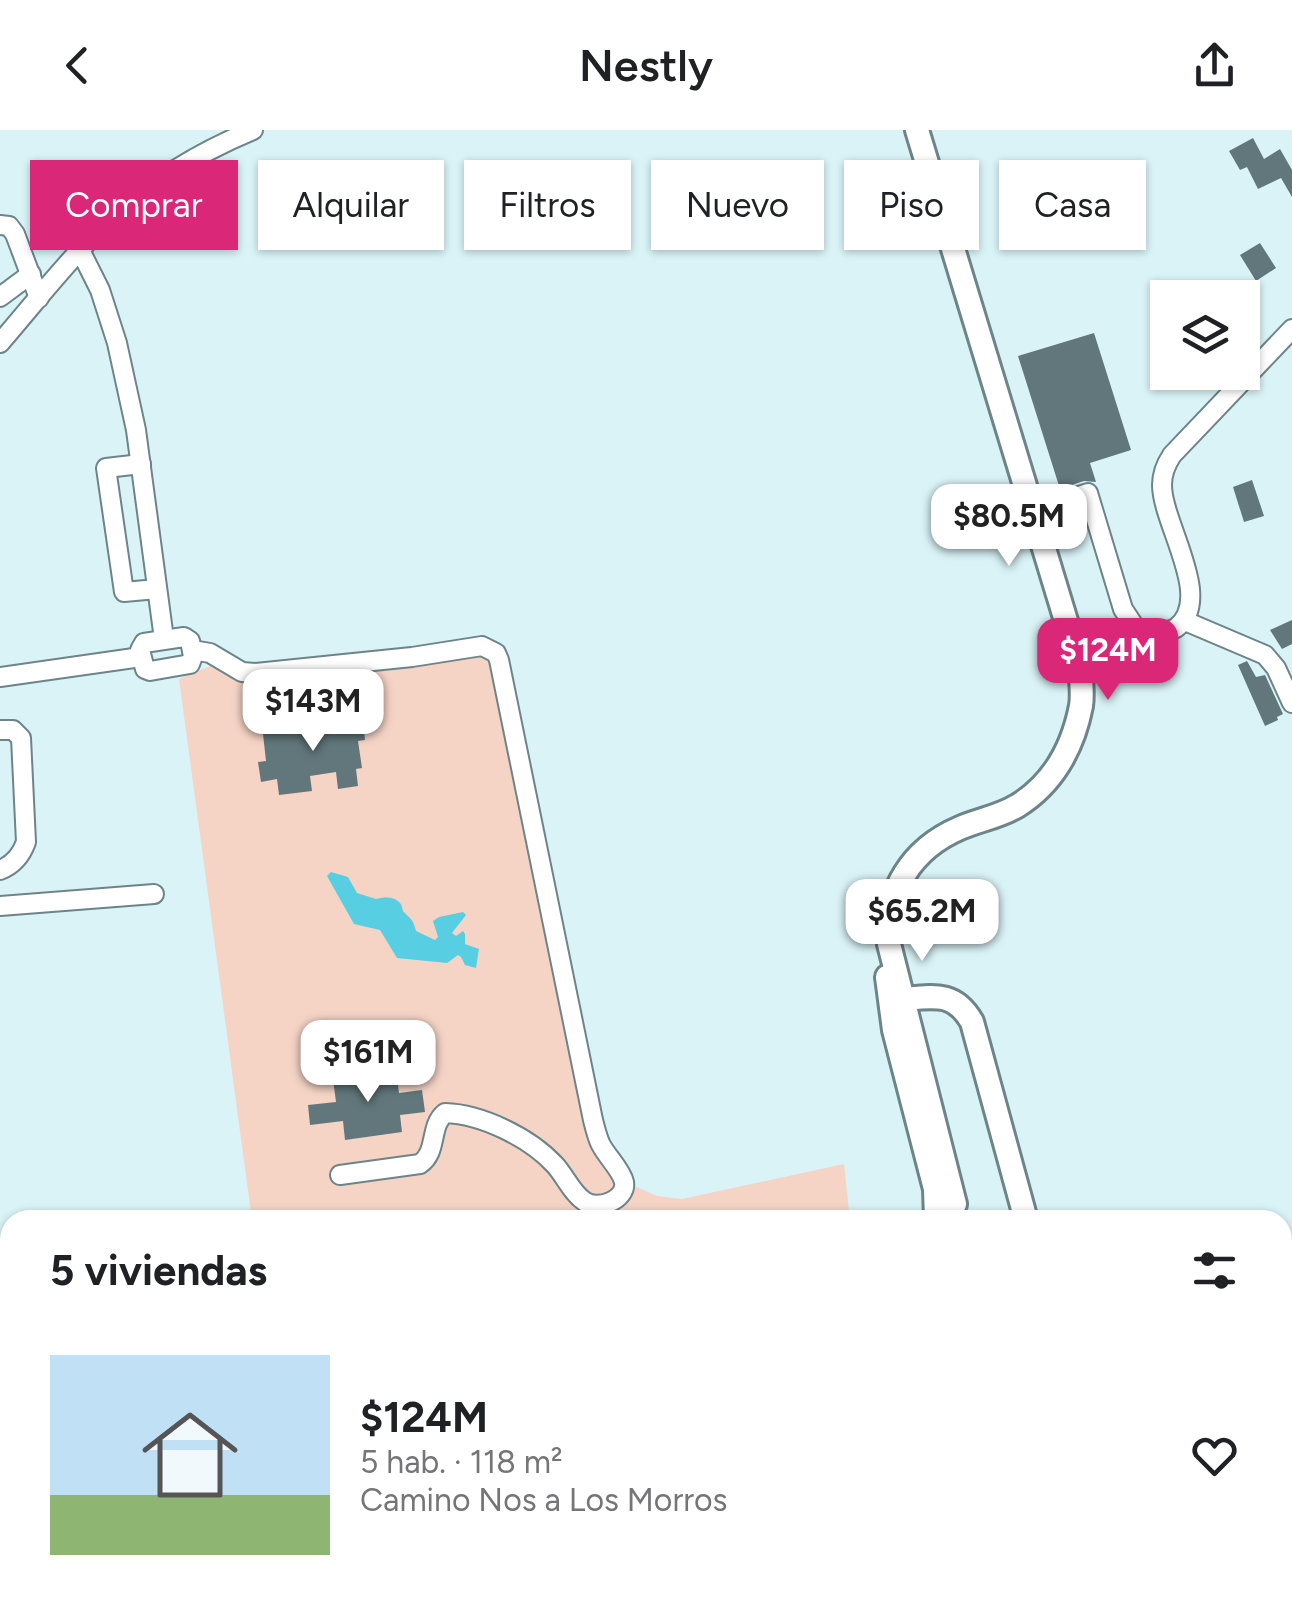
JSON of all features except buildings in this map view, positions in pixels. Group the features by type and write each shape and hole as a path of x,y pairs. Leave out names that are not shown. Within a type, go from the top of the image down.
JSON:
{"main road":[{"path":"900,130 918,158 1033,511 1074,670 1074,730 1061,762 1049,778 1032,796 1006,812 950,832 927,847 910,864 892,900 887,979 891,1016 935,1188 936,1210"},
{"path":"917,130 918,158 1074,670"},
{"path":"890,944 955,1204"},
{"path":"904,999 949,999 961,1006 972,1022 1023,1210"}],"street":[{"path":"193,160 253,130"},
{"path":"0,225 8,226 15,234 40,298"},
{"path":"0,343 80,250 100,290 117,342 136,430 164,639"},
{"path":"0,297 31,274"},
{"path":"1074,670 1185,621 1190,586 1162,492 1164,469 1172,455 1292,329"},
{"path":"141,464 106,468 124,592 158,589"},
{"path":"1033,511 1088,494 1123,609 1144,641"},
{"path":"1185,621 1265,655 1276,668 1292,702"},
{"path":"186,638 192,650 193,661 185,666 148,670 143,666 140,648 144,643 186,638"},
{"path":"192,650 210,652 236,669 256,673 482,646 496,652 499,660 593,1120 600,1143 625,1186 606,1205 584,1202 554,1164 530,1143 481,1120 445,1113 437,1120 427,1160 340,1174"},
{"path":"0,677 141,657"},
{"path":"0,730 13,730 21,738 26,842 14,863 0,870"},
{"path":"0,906 154,894"}],"shaded area":[{"path":"474,653 487,655 495,666 590,1141 607,1168 657,1196 682,1199 844,1164 849,1210 251,1210 179,679 218,663 237,677"}],"water":[{"path":"331,872 348,877 357,893 398,901 416,931 435,940 438,937 433,921 463,912 466,915 452,933 456,936 463,931 465,944 479,949 476,968 465,965 458,955 447,963 397,958 380,930 354,924 327,876"}]}
